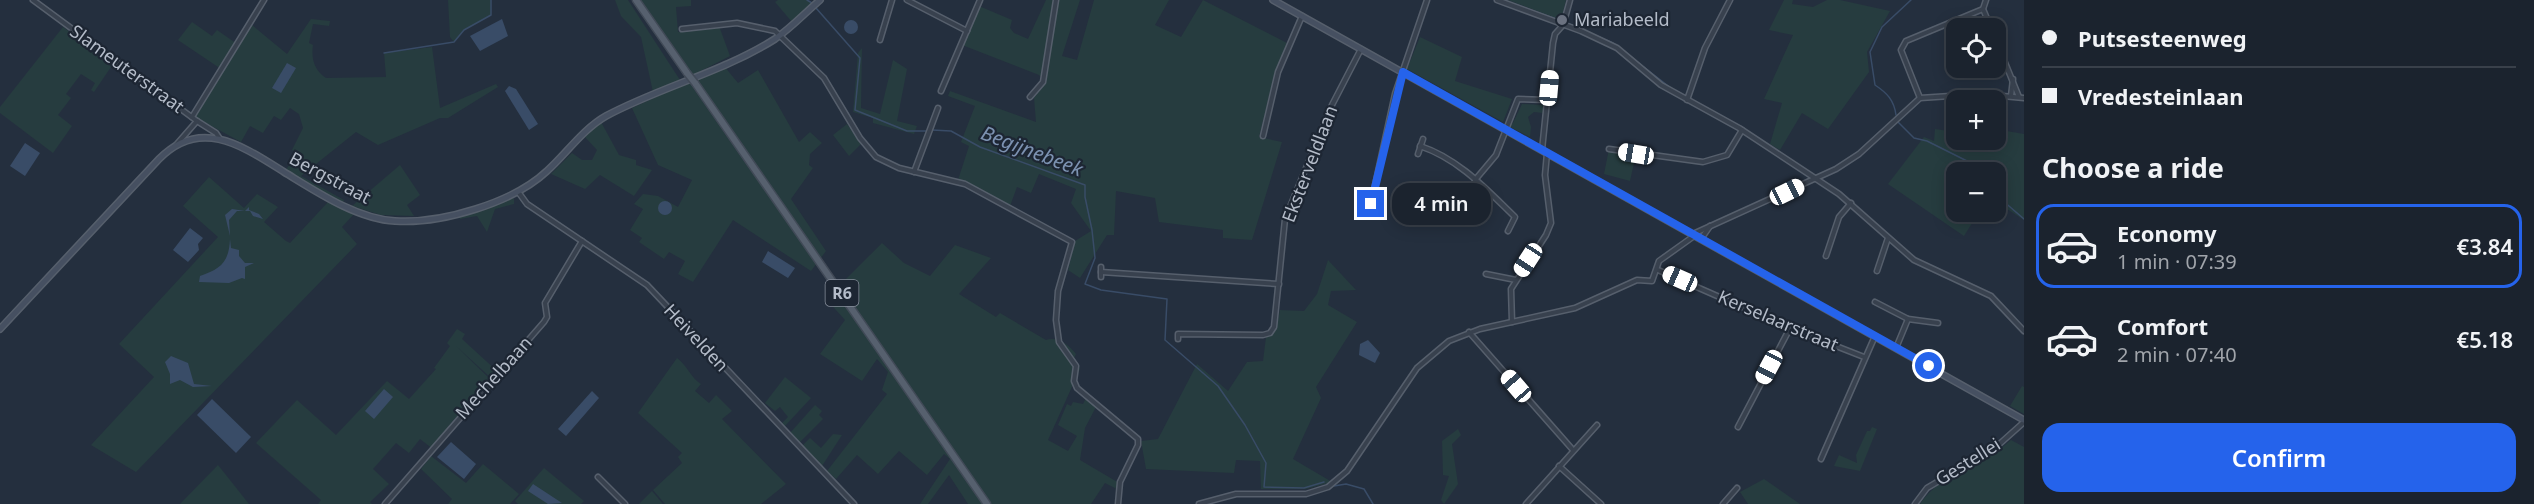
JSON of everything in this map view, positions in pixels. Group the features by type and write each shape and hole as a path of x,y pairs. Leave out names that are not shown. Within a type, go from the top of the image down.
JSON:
{"main road":[{"name":"R6","path":"636,0 987,504"}],"street":[{"name":"Slameuterstraat","path":"33,0 197,121 216,132 220,139"},
{"path":"192,117 264,0"},
{"name":"Bergstraat","path":"0,329 159,159 176,145 201,138 220,139 243,147 341,203 384,220 423,220 502,201 519,193 533,184 605,117 781,35 820,0"},
{"path":"880,40 892,0"},
{"path":"907,0 967,31"},
{"path":"941,92 980,0"},
{"path":"1030,97 1043,82 1056,0"},
{"path":"1273,0 1506,127 1544,151 2024,421"},
{"path":"1370,208 1393,105 1428,0"},
{"path":"1497,0 1617,48 1661,85 1742,130 1816,178 1851,203 1914,260 1991,296 2024,331"},
{"path":"1512,322 1510,292 1546,235 1551,223 1544,151 1547,100 1555,34 1563,25 1570,0"},
{"path":"1687,100 1705,48 1730,0"},
{"path":"1986,0 1983,9 1987,18"},
{"path":"1920,98 1901,50 1906,41 1983,9"},
{"path":"1263,136 1278,72 1302,16"},
{"path":"682,29 737,23 763,27 781,35 824,78 870,153 884,162 914,172 965,184 1072,242 1056,302 1059,342 1076,366 1074,381 1077,388 1136,436 1139,443 1120,482 1118,504"},
{"name":"Eksterveldlaan","path":"1178,339 1178,334 1270,333 1274,327 1285,219 1332,105 1361,49"},
{"path":"2006,63 2022,98"},
{"path":"2011,96 2013,79"},
{"path":"1199,504 1236,494 1306,494 1328,487 1347,471 1425,360 1449,342 1469,332 1575,308 1637,279 1652,281 1658,270 1659,261 1678,246 1713,224 1816,178 1859,154 1920,98 1959,94 2022,98"},
{"path":"1475,180 1496,155 1518,99 1547,100"},
{"path":"914,172 938,108"},
{"path":"176,145 197,121"},
{"path":"1609,149 1703,162 1727,155 1742,130"},
{"path":"1418,154 1423,139"},
{"path":"1420,146 1445,156 1515,217 1508,231"},
{"name":"Heivelden","path":"519,193 527,204 647,285 854,504"},
{"path":"1826,256 1839,217 1851,203"},
{"path":"1696,236 1713,224"},
{"path":"1678,246 1686,231"},
{"path":"1877,271 1888,238"},
{"name":"Mechelbaan","path":"385,504 544,322 547,317 545,303 582,241"},
{"name":"Kerselaarstraat","path":"1658,270 1790,328 1864,357"},
{"path":"1101,272 1278,284"},
{"path":"1486,274 1516,280"},
{"path":"1875,302 1908,320 1938,323"},
{"path":"1896,348 1908,320"},
{"path":"1738,427 1790,328"},
{"path":"1469,332 1574,450"},
{"path":"1821,459 1875,336"},
{"name":"Gestellei","path":"1915,504 1927,488 1995,448 2024,421"},
{"path":"1526,504 1597,425"},
{"path":"1559,466 1601,504"},
{"path":"598,477 625,504"},
{"path":"1723,504 1737,488"}],"green space":[{"path":"448,0 491,0 491,15 464,30 454,42 450,37"},
{"path":"615,0 628,0 680,80 653,92 641,37 621,16"},
{"path":"641,0 691,0 691,6 676,7 678,32 719,26 730,56 693,75"},
{"path":"778,0 807,0 812,3 792,22 775,2"},
{"path":"1046,0 1080,0 1062,56 1077,60 1094,0 1169,0 1155,25 1181,37 1203,0 1287,43 1275,72 1259,137 1282,142 1252,240 1223,238 1223,230 1159,222 1155,198 1116,191 1114,235 1107,235 1080,278 1068,270 1075,241 1091,231 1071,203 1076,189 1039,174 1031,193 1017,187 1010,206 958,180 969,146 961,142 975,106 948,96 950,91 1036,122 1034,98 1046,82 1039,75 962,45 979,6 1012,20 1010,28 1014,33 1028,39"},
{"path":"1508,0 1566,0 1561,20"},
{"path":"1784,0 1793,0 1792,4 1813,7 1827,0 1840,0 1890,11 1867,52 1869,72 1828,129 1802,113 1780,150 1770,144 1782,103 1764,99 1793,35 1769,30"},
{"path":"311,19 330,21 329,26 313,24 309,43 313,45 312,55 316,67 326,78 386,77 384,53 432,47 440,108 496,84 498,87 448,118 440,118 378,145 356,132 301,176 344,200 342,204 285,171 297,154 292,150 303,128 299,114 290,108 281,120 274,116 263,133 250,126 241,142 195,117 252,25 287,54"},
{"path":"192,22 212,36 217,30 237,44 221,69 178,40"},
{"path":"63,27 113,64 94,92 91,90 95,83 81,74 66,94 71,98 58,115 72,126 53,153 0,113 0,107"},
{"path":"1420,37 1462,57 1455,81 1512,99 1503,122 1407,69"},
{"path":"862,48 861,108 880,114 893,60 907,69 897,121 917,126 914,134 873,123 873,118 853,112 858,53"},
{"path":"724,66 738,83 758,70 799,142 810,132 822,143 810,154 809,165 813,168 791,199 826,251 811,271 733,220 693,282 678,274 685,261 669,252 664,259 639,242 642,238 630,230 643,209 634,204 643,194 658,196 678,207 692,180 658,165 632,108 689,82 750,170 757,168 695,79"},
{"path":"1522,104 1544,105 1543,113 1534,112 1528,117 1531,127 1530,137 1508,126 1513,123"},
{"path":"601,122 619,155 636,160 636,165 652,170 634,196 600,175 585,189 551,174 572,153 582,160 592,160 597,150 585,137"},
{"path":"847,124 861,144 849,156 833,135"},
{"path":"1935,129 1946,131 1946,150 2006,150 2006,131 2024,134 2024,220 2006,210 2006,162 1946,162 1946,222 1973,222 1964,236 1888,184 1924,137 1934,141"},
{"path":"1609,149 1636,154 1630,181 1604,174"},
{"path":"400,165 420,195 407,205 414,216 381,215 352,206"},
{"path":"209,177 244,208 257,194 278,207 264,222 290,243 328,202 354,214 342,227 357,244 136,472 91,445 154,377 119,344 218,237 183,206"},
{"path":"514,198 514,204 495,209 487,232 477,216 460,219 459,215"},
{"path":"882,243 904,263 930,276 955,245 991,258 959,294 996,317 1000,313 1046,340 1055,339 1063,342 1076,354 1074,358 1080,369 1048,440 1068,451 1077,436 1058,425 1067,404 1071,406 1073,402 1083,404 1086,398 1096,407 1085,428 1080,460 1119,483 1117,489 1105,483 1091,504 968,504 949,475 928,504 920,504 950,459 944,454 927,475 899,451 878,474 857,455 836,479 827,471 887,394 882,390 888,372 877,359 862,381 820,354 845,320 826,299"},
{"path":"1328,260 1356,290 1331,291 1328,305 1357,322 1316,387 1321,398 1293,459 1332,482 1306,489 1261,489 1260,461 1236,460 1234,473 1146,469 1141,441 1158,439 1197,364 1228,391 1247,362 1263,361 1266,337 1276,329 1280,310 1304,311 1317,294"},
{"path":"457,329 465,334 462,339 497,371 491,378 456,346 490,379 451,423 433,449 420,439 409,453 396,443 373,469 389,484 370,502 372,504 318,504 321,500 256,443 297,400 336,435 387,381 409,399 436,369 434,368 450,346 447,343"},
{"path":"677,358 701,384 695,391 709,403 716,395 732,411 722,419 786,484 761,504 665,504 653,490 682,463 678,457 682,453 638,413"},
{"path":"785,377 811,398 784,427 782,423 788,417 780,407 775,411 765,403"},
{"path":"2022,386 2024,387 2024,414 2010,406"},
{"path":"815,405 822,411 819,415 823,419 799,443 790,433"},
{"path":"1872,427 1877,429 1860,471 1834,466 1839,455 1857,463 1856,455 1867,431 1870,431"},
{"path":"1458,429 1461,435 1452,444 1458,484 1444,504 1441,500 1449,476 1443,475 1442,441"},
{"path":"833,434 842,435 822,466 802,446 810,438 821,448"},
{"path":"2011,440 2024,447 2024,504 1920,504 1939,484 2000,449"},
{"path":"431,456 466,483 483,464 519,494 510,504 448,504 452,499 421,469"},
{"path":"218,465 249,504 180,504"},
{"path":"544,468 584,501 581,504 518,504 515,501"},
{"path":"1764,479 1800,504 1748,504 1740,492"},
{"path":"652,491 663,504 639,504"}],"water":[{"path":"502,19 508,36 480,51 470,36"},
{"path":"848,20 854,20 858,27 854,34 848,34 844,30 844,24"},
{"path":"287,63 296,68 281,93 272,88"},
{"path":"509,86 516,89 538,124 529,130 505,91"},
{"path":"25,143 40,153 25,176 10,166"},
{"path":"665,201 670,203 672,208 670,213 665,215 660,213 658,208 660,203"},
{"path":"249,207 249,210 259,214 263,219 253,216 250,211 245,211"},
{"path":"232,209 245,211 237,211 229,220 230,236 225,215"},
{"path":"190,228 203,238 198,244 199,250 188,262 173,250"},
{"path":"230,239 231,248 239,250 239,256 245,263 254,263 245,267 245,279 229,283 199,282 200,276 213,271 222,264 228,254"},
{"path":"768,251 795,268 788,278 762,262"},
{"path":"1368,340 1380,353 1375,363 1359,355 1360,344"},
{"path":"171,356 188,363 194,384 212,386 193,387 180,380 170,384 170,374 165,362"},
{"path":"384,389 393,397 374,419 365,411"},
{"path":"592,391 599,398 566,436 558,429"},
{"path":"212,399 251,437 236,453 197,415"},
{"path":"451,442 476,464 464,479 437,457"},
{"path":"533,484 562,503 548,504 528,491"}],"waterway":[{"name":"Begijnebeek","path":"384,53 454,42 464,30 491,15 491,0"},
{"name":"Begijnebeek","path":"807,0 812,3"},
{"path":"1503,0 1562,21"},
{"path":"1896,115 1889,97 1875,85 1870,52 1882,27 1911,0"},
{"name":"Begijnebeek","path":"816,8 860,58 855,110 907,131 928,131"},
{"path":"1567,23 1613,43 1672,89"},
{"path":"1898,122 1914,138 1927,141 1969,162"},
{"name":"Begijnebeek","path":"932,130 951,131 980,147 1085,185 1095,258 1085,284 1101,290 1167,299 1165,340 1218,386 1245,425 1266,463 1264,487 1304,488 1324,482"},
{"path":"2006,203 2024,219"},
{"name":"Begijnebeek","path":"1334,486 1346,484 1364,489 1373,504"}],"place":[{"name":"Mariabeeld","path":"1562,20"}],"route":[{"path":"1371,204 1395,94 1403,72 1929,366"}]}
